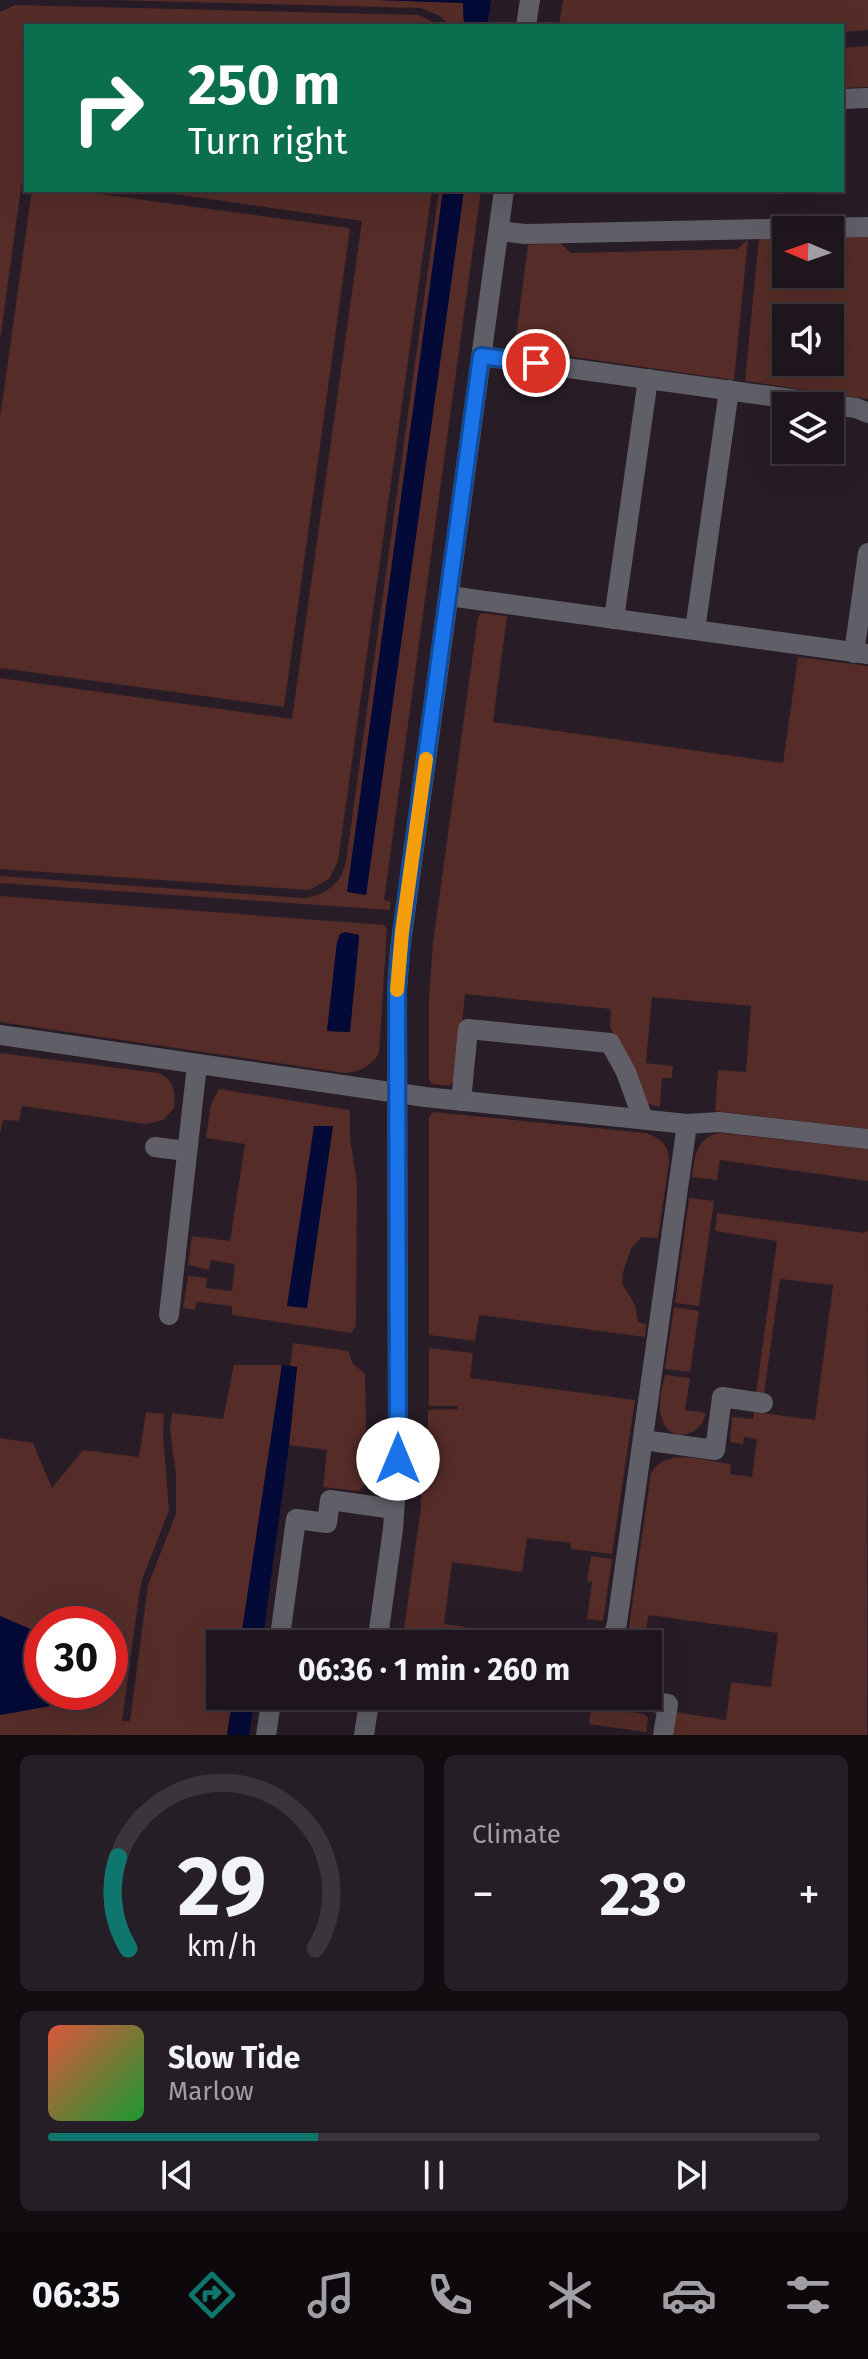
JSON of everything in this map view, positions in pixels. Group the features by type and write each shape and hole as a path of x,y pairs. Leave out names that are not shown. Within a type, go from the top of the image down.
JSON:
{"street":[{"path":"526,24 530,0"},
{"path":"844,99 868,98"},
{"path":"379,1630 398,1459 397,1093 400,950 504,192"},
{"path":"499,231 525,234 868,227"},
{"path":"481,356 856,408 868,413"},
{"path":"614,619 648,379"},
{"path":"695,630 729,390"},
{"path":"449,596 861,654 868,553"},
{"path":"461,1101 468,1029 610,1043 626,1072 643,1119"},
{"path":"0,1035 461,1101 687,1124 719,1122 868,1139"},
{"path":"169,1315 197,1065"},
{"path":"615,1630 687,1124"},
{"path":"155,1147 186,1151"},
{"path":"643,1440 715,1450 722,1397 763,1403"},
{"path":"281,1630 296,1519 327,1523 330,1500 394,1509"},
{"path":"662,1703 668,1704 663,1735"},
{"path":"266,1735 270,1710"},
{"path":"364,1735 368,1710"}],"shaded area":[{"path":"108,0 463,3 464,24 448,24 440,16 421,8"},
{"path":"379,0 491,0 487,24 464,24 463,3"},
{"path":"563,0 868,0 868,30 844,32 844,24 559,24"},
{"path":"15,5 419,15 437,24 24,24 24,173 0,340 0,12"},
{"path":"868,46 868,87 844,88 844,48"},
{"path":"32,192 86,192 350,228 284,707 0,668 0,418"},
{"path":"161,192 432,192 338,861 329,879 309,890 0,869 0,678 292,719 362,221"},
{"path":"439,192 443,192 436,247 348,891 366,895 464,192 481,192 384,900 391,902 390,910 0,883 0,876 302,898 330,888 340,877 346,862"},
{"path":"443,192 464,192 366,895 347,892"},
{"path":"868,236 868,399 844,395 844,392 820,392 745,381 759,238 772,238 772,288 844,288 844,237"},
{"path":"748,239 734,380 518,349 515,345 528,245 560,243 571,253 738,249"},
{"path":"482,613 507,616 493,722 783,763 798,657 868,666 868,1129 715,1111 718,1070 746,1072 751,1006 652,997 646,1063 673,1066 672,1078 662,1078 660,1107 645,1103 632,1068 610,1027 611,1009 465,994 456,1079 449,1086 432,1084 429,1080 433,943 478,617"},
{"path":"0,896 384,925 387,929 379,1054 368,1065 355,1071 345,1073 0,1022","holes":["337,942 350,1031 327,1031"]},
{"path":"340,934 359,935 350,1032 327,1031 337,942"},
{"path":"0,1053 158,1073 168,1079 173,1087 174,1108 163,1120 146,1124 22,1106 19,1121 3,1120 0,1134"},
{"path":"219,1089 350,1110 350,1139 357,1182 356,1326 351,1333 232,1315 232,1306 197,1302 195,1310 183,1308 188,1276 207,1278 206,1288 232,1291 235,1264 211,1260 209,1270 188,1265 192,1236 230,1241 245,1144 206,1138 211,1104"},
{"path":"433,1112 646,1133 664,1144 669,1163 658,1238 642,1237 631,1249 623,1272 622,1283 635,1305 638,1322 646,1324 645,1337 479,1315 475,1341 429,1335 429,1117"},
{"path":"314,1126 333,1126 307,1308 287,1306"},
{"path":"721,1133 868,1149 868,1181 720,1160 717,1180 692,1177 698,1148 706,1138"},
{"path":"689,1198 714,1201 699,1306 675,1303"},
{"path":"717,1213 864,1233 868,1230 867,1735 672,1735 675,1712 726,1720 731,1682 771,1687 778,1633 649,1615 646,1630 631,1630 629,1627 651,1473 658,1465 676,1457 698,1458 731,1464 730,1474 752,1477 757,1439 744,1437 743,1444 730,1442 732,1417 753,1419 754,1412 815,1420 833,1285 780,1279 764,1394 756,1394 777,1241 715,1231"},
{"path":"674,1307 699,1311 690,1372 665,1369"},
{"path":"293,1343 348,1351 353,1364 365,1374 367,1482 359,1491 323,1487 327,1450 289,1445 297,1367 290,1366"},
{"path":"429,1348 473,1353 470,1378 635,1400 612,1554 571,1549 571,1543 527,1538 522,1572 452,1562 444,1624 485,1630 404,1630 421,1507 422,1466 428,1466 428,1410 458,1409 457,1406 429,1406"},
{"path":"234,1365 282,1365 242,1630 206,1630 206,1710 231,1710 227,1735 0,1735 0,1715 28,1710 123,1710 122,1721 130,1721 148,1585 176,1514 176,1476 170,1429 172,1413 223,1419"},
{"path":"282,1365 297,1367 264,1630 242,1630"},
{"path":"665,1375 690,1378 685,1410 706,1413 698,1428 692,1432 672,1432 662,1419 660,1402"},
{"path":"146,1412 164,1414 169,1510 139,1595 128,1677 128,1606 24,1606 24,1626 0,1616 0,1438 33,1443 52,1488 83,1450 139,1457"},
{"path":"591,1556 612,1559 603,1621 587,1619 592,1582 587,1581"},
{"path":"0,1616 24,1626 24,1710 28,1710 0,1715"},
{"path":"231,1710 253,1710 249,1735 227,1735"},
{"path":"591,1710 644,1714 648,1718 646,1732 589,1724"}],"slow traffic":[{"path":"397,990 426,759"}],"route":[{"path":"398,1459 397,989 402,932 481,356 536,363"}]}
